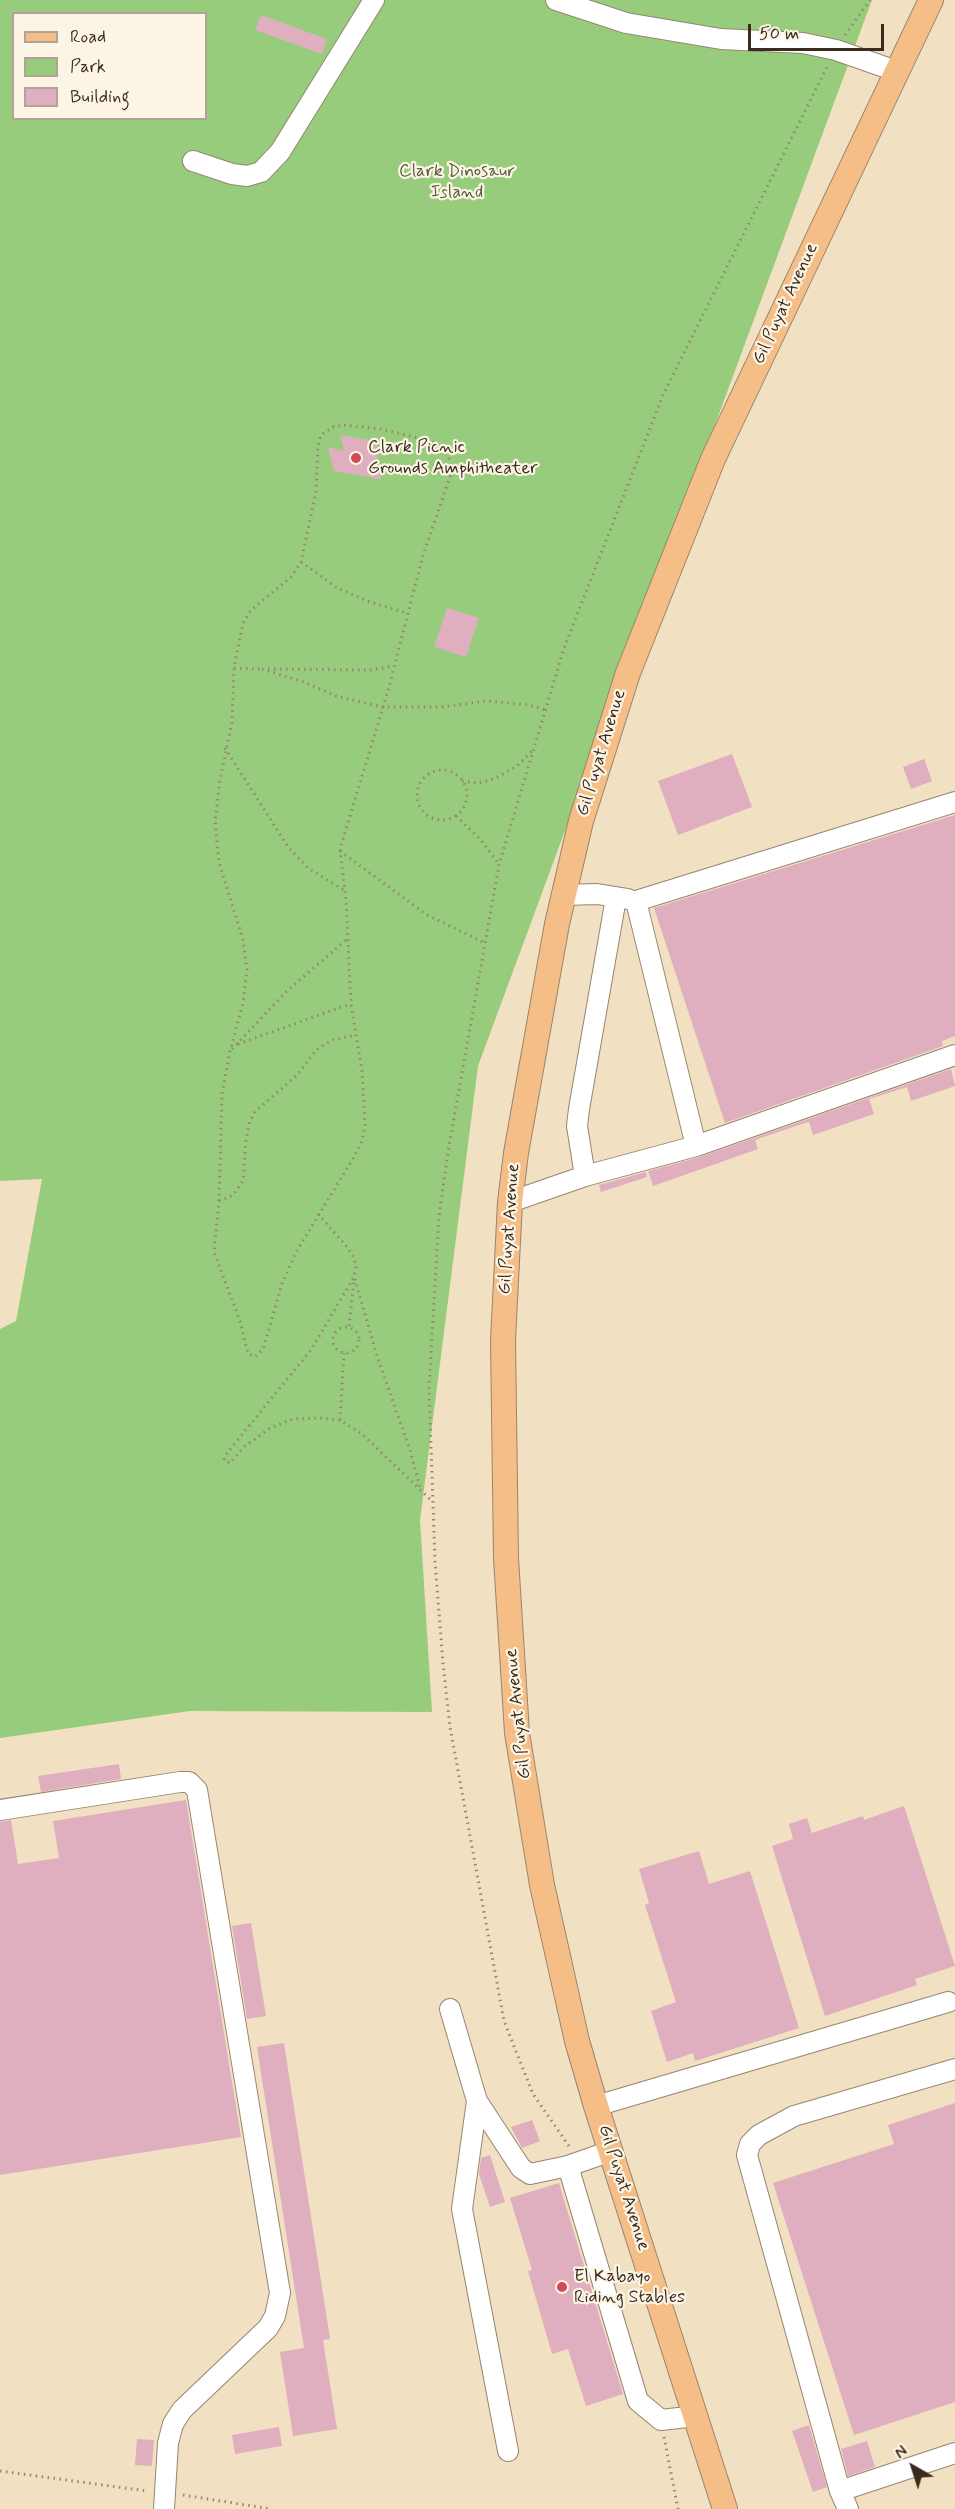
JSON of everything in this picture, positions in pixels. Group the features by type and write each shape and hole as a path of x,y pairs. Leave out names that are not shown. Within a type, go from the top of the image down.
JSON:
{"main road":[{"name":"Gil Puyat Avenue","path":"725,2509 596,2106 577,2041 542,1885 518,1732 506,1558 503,1340 510,1202 516,1153 564,895 581,821 628,673 713,459 931,0"}],"lane":[{"path":"193,161 232,174 247,176 261,172 280,152 374,0"},
{"path":"556,0 626,23 721,39 803,44 836,50 896,71"},
{"path":"564,895 597,894 636,901 955,802"},
{"path":"585,1176 577,1125 616,898"},
{"path":"636,901 696,1146"},
{"path":"510,1202 585,1176 696,1146 955,1056"},
{"path":"0,1810 180,1782 189,1782 197,1790 280,2293 275,2316 268,2328 188,2404 173,2424 168,2444 164,2501"},
{"path":"596,2106 948,2002"},
{"path":"450,2009 477,2101 520,2168 530,2174 573,2165 611,2151"},
{"path":"955,2069 794,2116 759,2135 750,2144 747,2156 844,2500 955,2453"},
{"path":"477,2101 462,2210 508,2451"},
{"path":"573,2165 638,2401 661,2420 696,2416"}],"path":[{"path":"573,2165 568,2142 533,2094 504,2021 450,1727 443,1664 429,1388 439,1216 499,865 575,620 663,395 836,50 870,0"},
{"path":"344,425 418,437 441,447 451,465 451,474 423,555 394,665 339,850 345,891 351,1004 366,1105 362,1141 296,1252 282,1284 263,1349 255,1357 246,1350 240,1321 216,1261 214,1241 219,1201 222,1094 230,1051 243,1003 247,969 243,940 222,873 215,822 225,748 232,723 237,642 246,617 291,577 301,562 316,492 318,445 321,435 326,430 344,425"},
{"path":"451,465 501,474"},
{"path":"301,562 336,587 367,601 407,613"},
{"path":"234,668 360,670 394,665"},
{"path":"262,669 304,682 336,696 382,707 439,707 487,701 529,705 546,710"},
{"path":"225,748 288,848 308,868 345,891"},
{"path":"462,781 466,801 456,816 443,820 427,815 421,809 417,799 417,790 426,776 440,770 449,771 462,781 478,783 494,779 517,766 534,749"},
{"path":"456,816 480,839 499,865"},
{"path":"339,850 427,915 485,943"},
{"path":"230,1051 287,991 347,939"},
{"path":"236,1045 351,1004"},
{"path":"219,1201 233,1195 243,1181 246,1139 250,1121 255,1112 298,1074 316,1050 332,1040 356,1035"},
{"path":"318,1214 354,1258 356,1267 349,1327"},
{"path":"354,1277 311,1350 244,1431 224,1460 230,1462 244,1447 270,1428 294,1419 340,1420 362,1434 433,1502"},
{"path":"354,1277 421,1489"},
{"path":"341,1327 349,1327 357,1332 359,1341 355,1349 344,1353 336,1348 333,1338 341,1327"},
{"path":"340,1420 344,1353"},
{"path":"0,2471 164,2501 271,2509"}],"green space":[{"name":"Clark Dinosaur Island","path":"0,0 872,0 478,1066 420,1520 432,1712 190,1711 0,1738 0,1329 16,1321 42,1179 0,1181"}],"building":[{"path":"261,15 327,39 322,54 255,30"},
{"path":"340,435 374,441 381,479 334,471 328,447 344,451"},
{"path":"447,608 479,618 466,657 434,647"},
{"path":"732,754 752,807 678,835 658,781"},
{"path":"924,759 932,781 911,789 903,767"},
{"path":"955,815 955,1036 942,1041 943,1046 725,1123 654,908"},
{"path":"951,1069 955,1086 911,1101 907,1087 869,1099 874,1114 813,1135 809,1122 799,1125 755,1140 758,1149 653,1186 648,1171 700,1157"},
{"path":"646,1172 647,1177 601,1192 599,1185"},
{"path":"119,1764 121,1779 41,1792 38,1776"},
{"path":"186,1800 241,2137 0,2175 0,1822 11,1820 18,1864 59,1858 53,1821"},
{"path":"904,1806 955,1966 915,1979 917,1985 825,2016 772,1846 793,1839 789,1824 807,1818 812,1833 863,1816 864,1820"},
{"path":"699,1851 709,1884 750,1871 799,2028 695,2061 693,2053 667,2062 651,2011 676,2002 645,1905 649,1903 639,1869"},
{"path":"251,1923 266,2016 247,2019 232,1926"},
{"path":"284,2043 330,2339 323,2340 337,2429 293,2436 280,2352 304,2348 257,2047"},
{"path":"955,2103 955,2402 854,2435 773,2183 894,2144 888,2125"},
{"path":"532,2120 540,2141 522,2148 511,2127"},
{"path":"490,2155 505,2202 490,2207 479,2174 481,2158"},
{"name":"El Kabayo Riding Stables","path":"559,2183 623,2394 586,2406 568,2349 552,2354 528,2271 532,2270 510,2198"},
{"path":"809,2425 827,2487 813,2492 792,2431"},
{"path":"279,2427 282,2446 235,2454 232,2435"},
{"path":"137,2439 154,2440 152,2466 135,2465"},
{"path":"867,2441 875,2467 848,2476 841,2449"}],"place":[{"name":"Clark Picnic Grounds Amphitheater","path":"356,458"},
{"name":"El Kabayo Riding Stables","path":"562,2287"}]}
